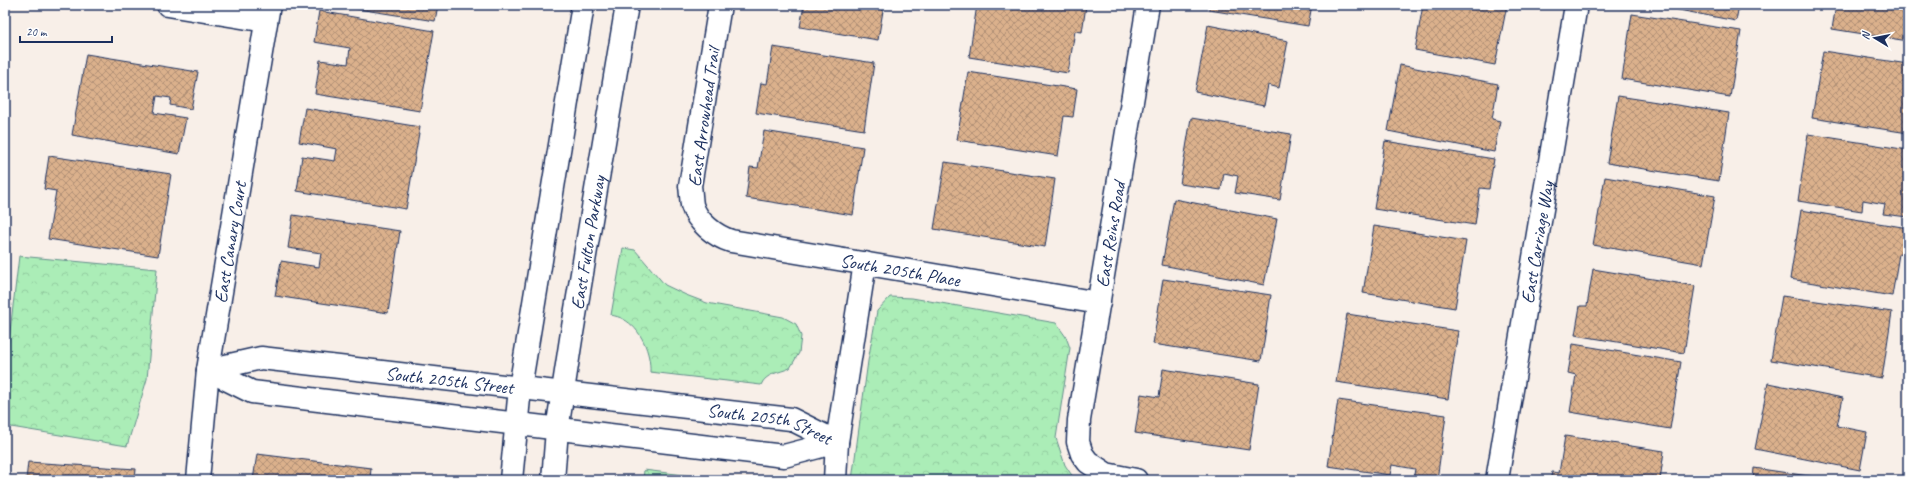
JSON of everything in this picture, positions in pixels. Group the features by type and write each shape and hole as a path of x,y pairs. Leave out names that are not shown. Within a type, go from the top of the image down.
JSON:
{"street":[{"path":"168,5 268,13"},
{"path":"511,480 515,425 520,388 583,5"},
{"name":"East Fulton Parkway","path":"553,480 557,430 627,5"},
{"name":"East Arrowhead Trail","path":"705,227 693,206 690,186 720,5"},
{"name":"East Reins Road","path":"1136,480 1106,474 1088,462 1082,454 1078,442 1079,420 1148,5"},
{"name":"East Carriage Way","path":"1497,480 1576,5"},
{"name":"East Canary Court","path":"198,480 208,370 268,13"},
{"name":"South 205th Place","path":"705,227 724,239 731,241 1099,303"},
{"path":"835,480 837,442 865,264"},
{"name":"South 205th Street","path":"208,370 261,358 791,419 837,442"},
{"name":"South 205th Street","path":"208,370 252,392 515,425 784,456 837,442"}],"green space":[{"path":"623,248 635,250 665,285 686,295 707,303 783,317 796,324 801,336 799,353 790,368 769,376 761,385 650,372 647,349 640,335 629,323 611,315"},
{"path":"19,256 157,269 147,379 127,446 5,426 5,373"},
{"path":"890,297 912,298 1056,323 1066,337 1070,348 1056,438 1065,465 1075,480 852,480 868,361 877,311"},
{"path":"644,470 724,480 643,480"}],"building":[{"path":"332,5 438,5 435,21"},
{"path":"804,5 884,5 878,40 800,27"},
{"path":"977,5 1086,6 1082,32 1075,31 1068,73 969,57"},
{"path":"1209,5 1312,5 1308,26 1209,10"},
{"path":"1423,5 1437,7 1438,5 1507,5 1495,65 1415,50"},
{"path":"1653,5 1739,5 1736,21"},
{"path":"1836,5 1908,5 1908,41 1832,29"},
{"path":"319,11 434,31 420,111 315,94 320,60 348,64 350,48 314,42"},
{"path":"1632,14 1741,31 1730,97 1622,79"},
{"path":"1208,25 1288,41 1279,88 1268,85 1264,106 1195,92"},
{"path":"773,47 874,63 864,130 756,113 761,83 767,84"},
{"path":"1823,51 1908,64 1905,94 1908,95 1908,133 1812,118"},
{"path":"86,54 198,72 191,109 170,105 171,98 157,96 154,113 186,118 179,154 72,135"},
{"path":"1400,65 1498,84 1492,119 1500,121 1494,152 1388,131"},
{"path":"968,72 1077,89 1073,117 1064,116 1058,156 957,140"},
{"path":"1618,96 1729,113 1719,181 1607,163"},
{"path":"305,108 420,127 406,209 297,191 302,156 335,161 337,149 299,142"},
{"path":"1191,118 1291,134 1280,200 1235,193 1238,176 1224,173 1221,190 1180,184"},
{"path":"764,131 863,147 853,215 746,198 750,167 758,168"},
{"path":"1808,134 1908,150 1908,217 1883,214 1885,204 1863,200 1862,211 1798,201"},
{"path":"1385,141 1494,159 1489,189 1480,188 1475,225 1374,209"},
{"path":"49,156 171,174 158,256 48,239 56,191 44,189"},
{"path":"945,162 1055,179 1045,247 934,229"},
{"path":"1605,177 1715,196 1703,264 1593,245"},
{"path":"1174,199 1277,219 1264,285 1162,265"},
{"path":"1801,210 1908,228 1905,255 1899,254 1892,296 1790,279"},
{"path":"293,215 400,231 388,313 275,296 281,261 319,267 321,253 288,248"},
{"path":"1374,226 1466,241 1455,308 1363,293"},
{"path":"1593,269 1695,286 1684,353 1575,335 1580,306 1587,306"},
{"path":"1163,279 1271,295 1261,361 1153,344"},
{"path":"1782,296 1892,312 1882,378 1771,360"},
{"path":"1347,314 1458,331 1448,399 1336,382"},
{"path":"1573,344 1681,362 1670,429 1570,412 1576,375 1568,373"},
{"path":"1163,369 1259,384 1249,450 1135,433 1141,394 1159,397"},
{"path":"1768,383 1843,398 1837,426 1867,432 1860,470 1755,449"},
{"path":"1338,400 1446,415 1437,480 1413,480 1415,469 1392,465 1390,475 1328,466"},
{"path":"1565,436 1664,451 1660,480 1550,480 1552,472 1559,473"},
{"path":"257,454 371,468 370,480 253,480"},
{"path":"28,462 136,469 135,480 26,480"},
{"path":"1754,468 1836,480 1753,480"}]}
